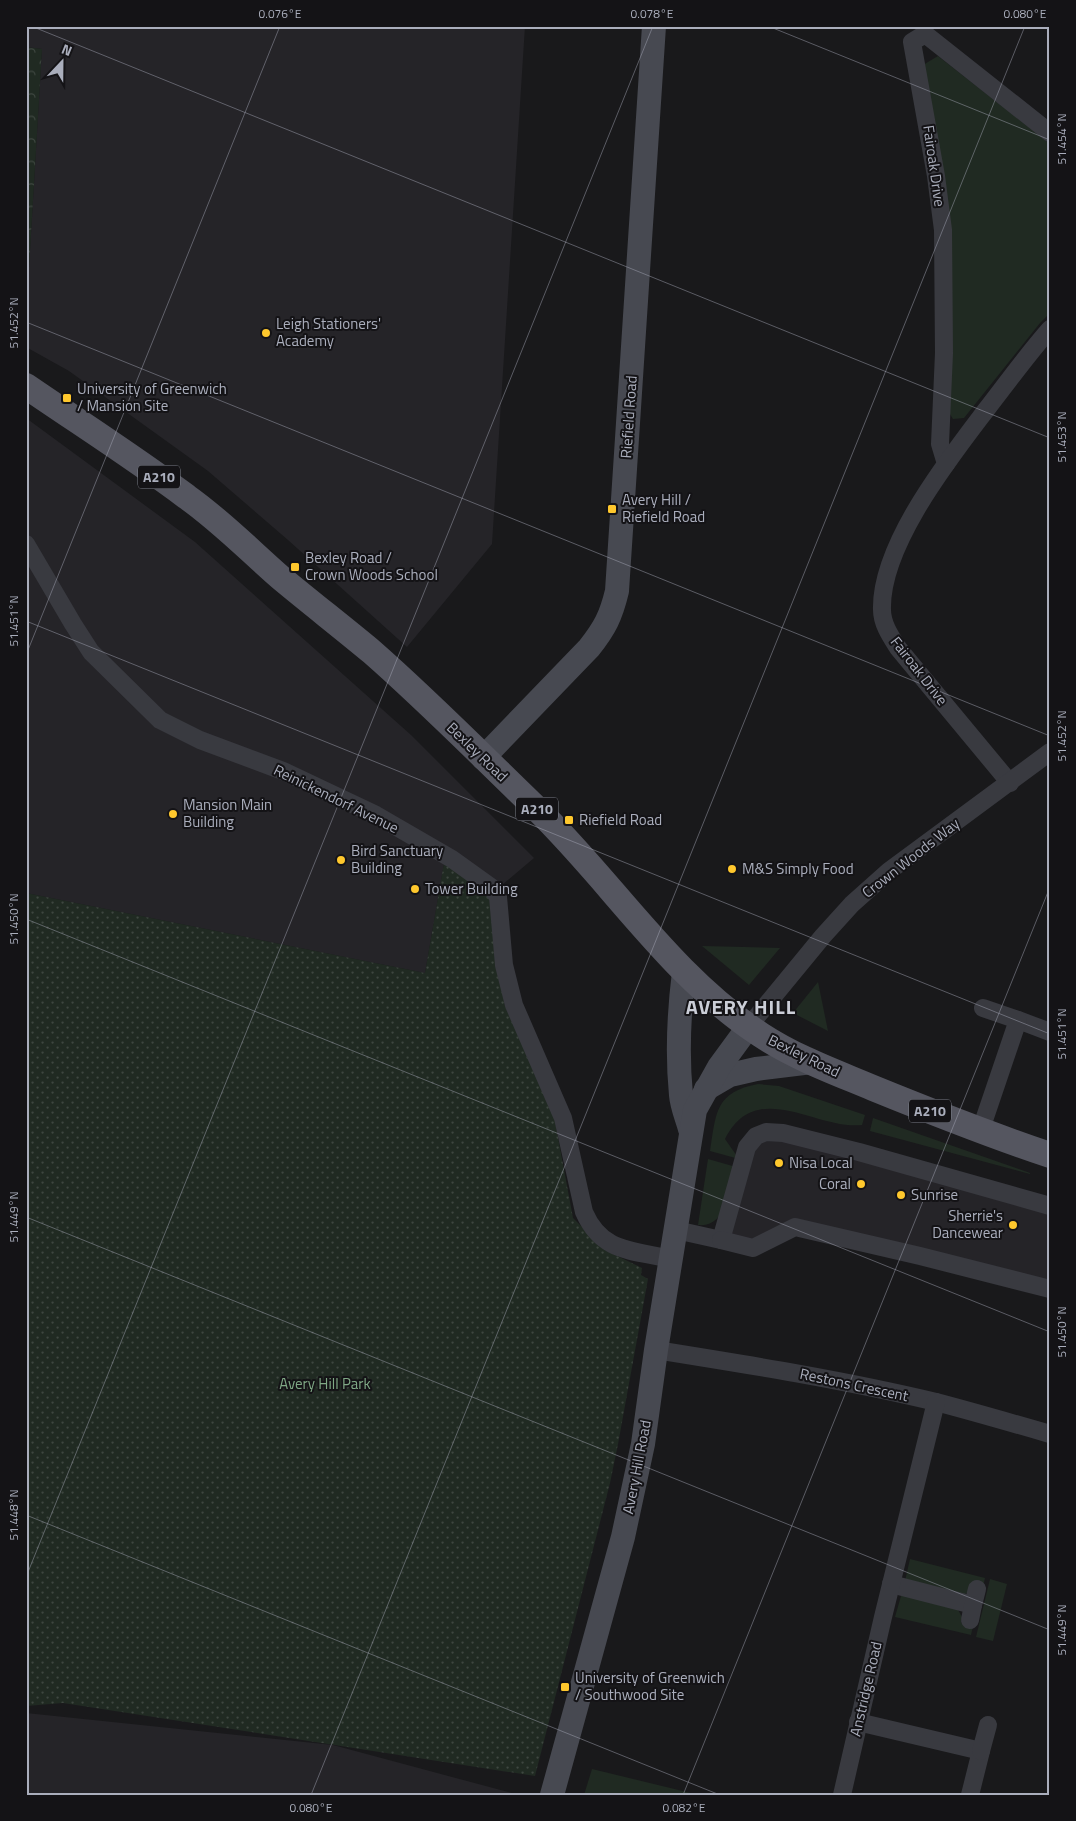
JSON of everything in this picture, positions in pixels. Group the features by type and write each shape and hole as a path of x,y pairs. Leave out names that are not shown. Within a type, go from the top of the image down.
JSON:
{"main road":[{"name":"Riefield Road","path":"483,758 593,642 613,610 617,590 654,26"},
{"name":"Bexley Road","path":"26,386 190,498 281,578 371,652 540,812 588,863 645,931 684,972 716,1001 749,1026 779,1046 812,1062 980,1132 1050,1156"},
{"name":"Avery Hill Road","path":"684,972 681,996 681,1097 691,1133"},
{"name":"Avery Hill Road","path":"552,1795 623,1537 643,1444 656,1350 695,1110 719,1067 749,1026"},
{"path":"705,1090 730,1075 756,1069 812,1062"}],"street":[{"name":"Fairoak Drive","path":"946,464 940,444 944,353 945,259 943,230 934,160 912,42 925,34 1050,133"},
{"name":"Fairoak Drive","path":"1010,782 898,648 884,623 882,612 885,579 906,530 946,464 1029,353 1050,329"},
{"name":"Reinickendorf Avenue","path":"26,544 91,652 160,720 200,740 283,771 376,816 452,859 491,887 498,897 504,965 514,1005 563,1118 584,1212 590,1225 600,1237 616,1248 671,1259"},
{"name":"Crown Woods Way","path":"749,1026 823,936 852,904 889,871 1050,752"},
{"path":"983,1008 1050,1032"},
{"path":"980,1132 1018,1020"},
{"path":"721,1240 747,1147 756,1136 766,1132 783,1133 859,1152 1050,1206"},
{"path":"676,1230 753,1248 795,1227 1050,1289"},
{"name":"Restons Crescent","path":"656,1350 802,1374 936,1402 1050,1434"},
{"name":"Anstridge Road","path":"842,1795 936,1402"},
{"path":"891,1584 973,1605"},
{"path":"858,1722 981,1751"},
{"path":"970,1795 988,1724"}],"shaded area":[{"name":"Leigh Stationers' Academy","path":"26,26 525,26 492,544 407,647 208,471 69,371 26,347 26,318 42,49 26,47"},
{"path":"26,418 195,542 411,735 534,858 489,896 444,864 425,973 26,893"},
{"path":"766,1132 1050,1206 1050,1295 796,1224 753,1248 721,1240 743,1165"},
{"path":"26,1713 333,1745 519,1795 26,1795"}],"green space":[{"path":"26,47 42,49 26,318"},
{"path":"938,56 1050,144 1050,313 964,418 953,419 948,411 923,65"},
{"name":"Avery Hill Park","path":"444,863 489,896 505,1006 554,1116 573,1218 605,1250 642,1268 641,1275 648,1279 610,1483 535,1776 63,1703 26,1706 26,893 425,973"},
{"path":"702,946 780,948 749,985"},
{"path":"818,982 828,1031 793,1013"},
{"path":"758,1084 779,1086 865,1115 862,1125 826,1121 788,1111 770,1109 753,1111 738,1121 725,1139 739,1159 710,1151 716,1115 725,1099 733,1092"},
{"path":"873,1118 1030,1173 1030,1174 870,1131"},
{"path":"708,1159 736,1167 729,1196 721,1214 708,1224 698,1225"},
{"path":"910,1559 985,1578 983,1587 969,1591 964,1595 905,1581"},
{"path":"990,1579 1007,1584 993,1641 976,1637"},
{"path":"901,1596 957,1608 962,1617 961,1623 973,1626 971,1635 895,1617"},
{"path":"592,1769 695,1794 700,1795 584,1795"}],"place":[{"name":"Leigh Stationers' Academy","path":"266,333"},
{"name":"University of Greenwich / Mansion Site","path":"67,398"},
{"name":"Avery Hill / Riefield Road","path":"612,509"},
{"name":"Bexley Road / Crown Woods School","path":"295,567"},
{"name":"Mansion Main Building","path":"173,814"},
{"name":"Riefield Road","path":"569,820"},
{"name":"Bird Sanctuary Building","path":"341,860"},
{"name":"M&S Simply Food","path":"732,869"},
{"name":"Tower Building","path":"415,889"},
{"name":"Nisa Local","path":"779,1163"},
{"name":"Coral","path":"861,1184"},
{"name":"Sunrise","path":"901,1195"},
{"name":"Sherrie's Dancewear","path":"1013,1225"},
{"name":"University of Greenwich / Southwood Site","path":"565,1687"}],"district":[{"name":"AVERY HILL","path":"741,1007"}]}
